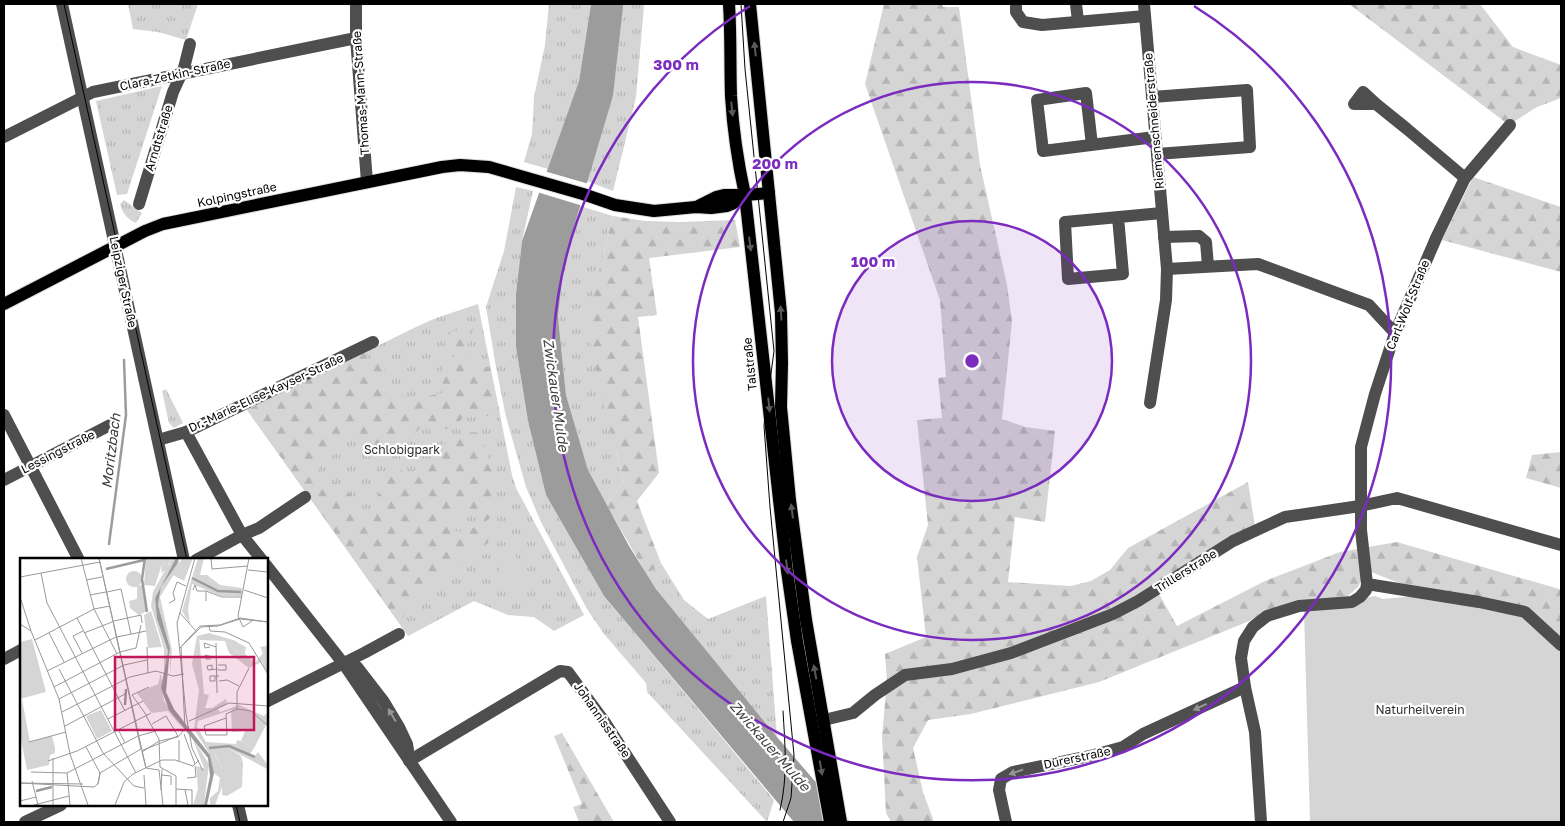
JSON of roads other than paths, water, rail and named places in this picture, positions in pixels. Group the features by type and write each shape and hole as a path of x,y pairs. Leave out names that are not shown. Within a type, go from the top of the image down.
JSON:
{"main road":[{"name":"Talstraße","path":"729,4 731,98 737,156 745,196 787,571 797,640 818,720"},
{"path":"750,4 781,313 782,423 830,822"},
{"name":"Kolpingstraße","path":"4,304 145,231 163,224 442,167 460,165 493,168 615,205 654,211 727,206 745,196"},
{"path":"745,196 769,193"},
{"path":"818,720 828,744 841,822"}],"street":[{"name":"Leipziger Straße","path":"62,4 184,558"},
{"name":"Thomas-Mann-Straße","path":"356,4 356,38 368,182"},
{"path":"1016,4 1016,12 1023,22 1042,25 1144,10"},
{"path":"1076,4 1078,21"},
{"name":"Riemenschneiderstraße","path":"1144,10 1167,269 1166,300 1150,403"},
{"name":"Clara-Zetkin-Straße","path":"4,137 93,92 356,38"},
{"name":"Arndtstraße","path":"138,204 190,44"},
{"path":"1152,97 1247,90 1250,148 1157,154"},
{"path":"1092,145 1086,94 1037,100 1043,151 1092,145 1155,137"},
{"path":"1376,104 1465,178"},
{"name":"Carl-Wolf-Straße","path":"1367,584 1361,530 1361,447 1375,394 1395,333 1437,236 1465,178 1510,126"},
{"path":"1118,217 1123,274 1068,279 1065,222 1118,217 1162,213"},
{"path":"1164,237 1199,236 1206,242 1208,266"},
{"path":"1167,269 1258,264 1369,305 1395,333"},
{"name":"Dr.-Marie-Elise-Kayser-Straße","path":"158,440 186,432 373,342"},
{"path":"4,416 77,558"},
{"name":"Lessingstraße","path":"4,480 112,424"},
{"path":"186,432 242,535 260,558"},
{"path":"200,558 259,528 305,496"},
{"name":"Trillerstraße","path":"818,720 853,713 875,695 905,675 952,669 1011,653 1113,614 1138,601 1234,541 1285,517 1360,506 1397,498 1561,544"},
{"path":"268,568 343,663 450,822"},
{"path":"1261,822 1255,732 1240,658 1244,641 1253,627 1268,616 1299,606 1352,602 1366,590 1367,584 1479,602 1525,612 1561,644"},
{"path":"268,701 399,634"},
{"path":"4,659 20,651"},
{"name":"Johannisstraße","path":"409,760 560,671 568,672 604,721 670,822"},
{"name":"Dürerstraße","path":"1006,822 999,790 1002,779 1013,772 1118,749 1142,734 1245,687"},
{"path":"29,821 59,806"},
{"path":"238,806 242,822"}],"water":[{"name":"Zwickauer Mulde","path":"591,4 623,4 623,7 613,96 563,270 558,317 566,395 588,470 629,546 656,589 777,737 850,822 794,822 604,596 546,495 528,421 516,347 516,294 522,241 579,81"}],"waterway":[{"name":"Moritzbach","path":"109,544 126,415 124,360"}],"tram line":[{"path":"64,4 187,558"},
{"path":"741,4 745,69 774,351 764,426 794,755 791,798 783,822"},
{"path":"780,810 785,773 783,711"},
{"path":"236,806 240,822"}],"park label":[{"name":"Schlobigpark","path":"402,450"},
{"name":"Naturheilverein","path":"1420,710"}]}
